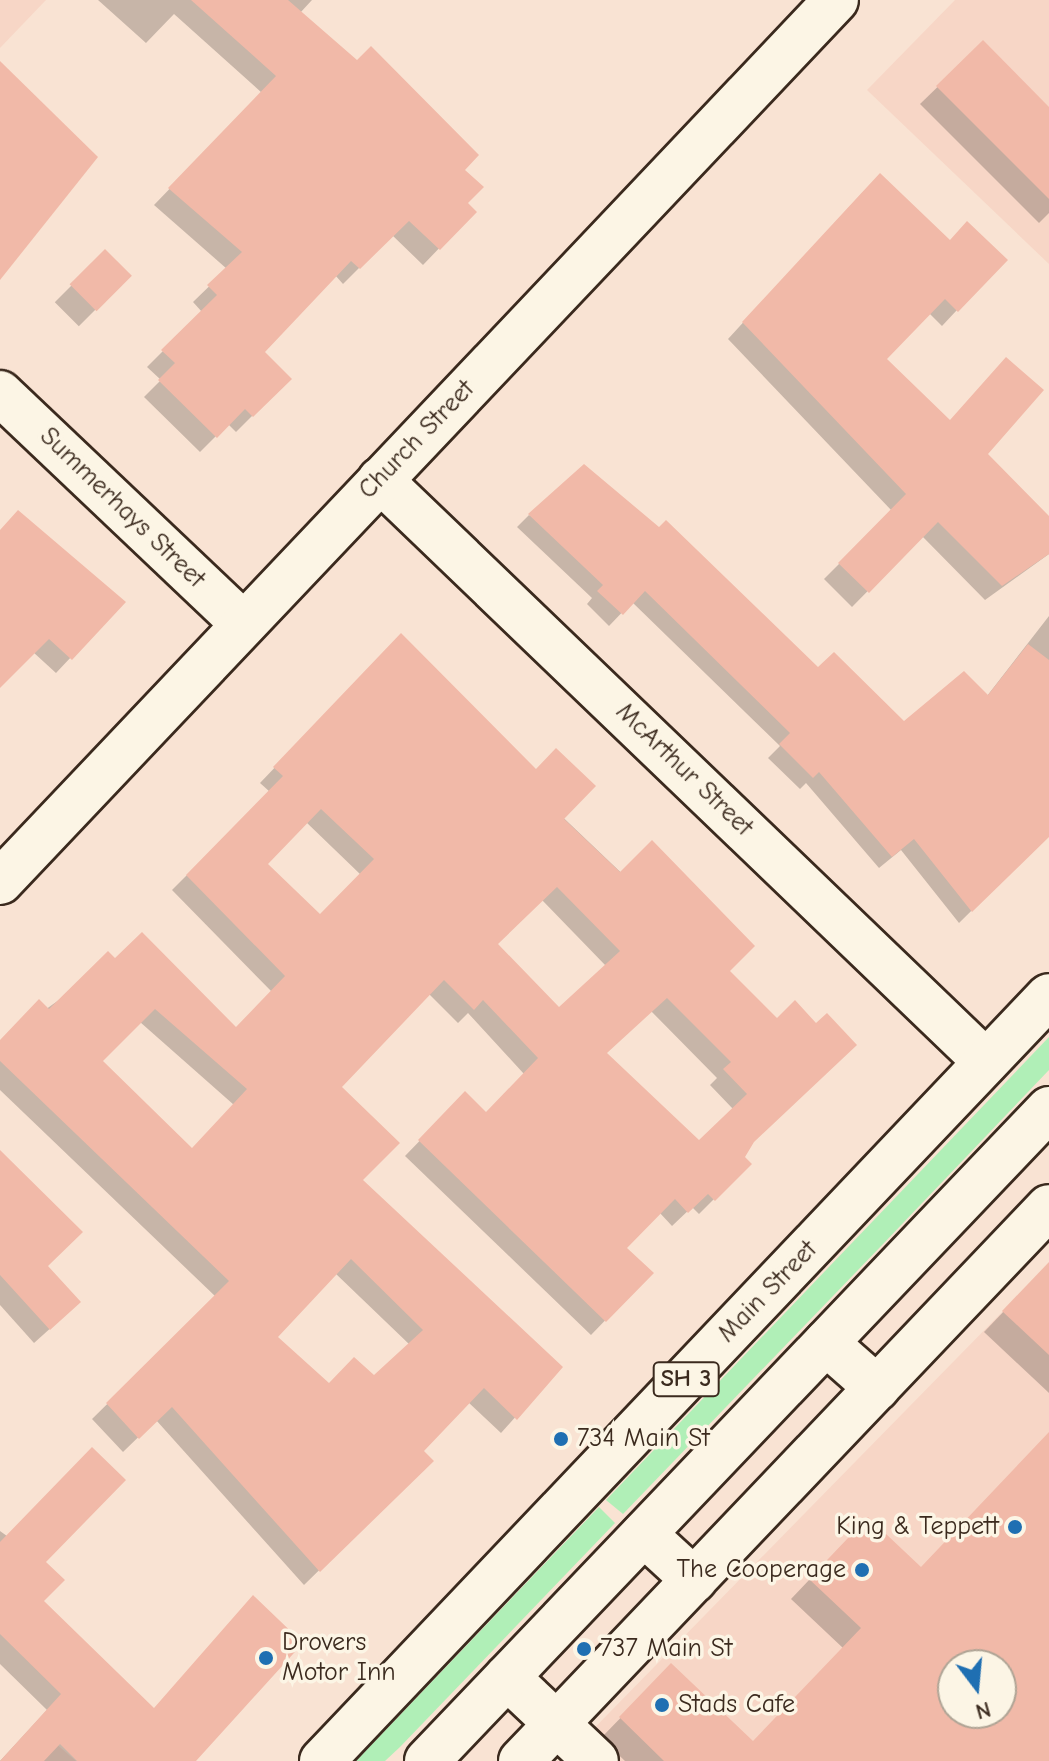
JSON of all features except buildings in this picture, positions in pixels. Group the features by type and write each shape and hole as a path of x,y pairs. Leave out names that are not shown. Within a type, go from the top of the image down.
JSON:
{"main road":[{"name":"Church Street","path":"0,882 836,0"},
{"name":"Summerhays Street","path":"0,393 243,624"},
{"name":"McArthur Street","path":"380,480 986,1062"},
{"name":"Main Street","path":"322,1761 1049,996"},
{"name":"SH 3","path":"427,1761 1049,1109"},
{"path":"521,1761 1049,1207"},
{"path":"826,1343 877,1388"},
{"path":"644,1534 694,1580"},
{"path":"507,1677 596,1761"}],"shaded area":[{"path":"0,0 46,0 0,48"},
{"path":"955,0 1049,0 1049,264 867,90"},
{"path":"1049,1264 1049,1761 562,1761"},
{"path":"38,1728 76,1761 8,1761"}],"green space":[{"path":"1049,1037 1049,1070 884,1243 623,1514 606,1500"},
{"path":"599,1507 615,1523 385,1761 356,1761"}],"place":[{"name":"734 Main St","path":"561,1439"},
{"name":"King & Teppett","path":"1015,1527"},
{"name":"The Cooperage","path":"862,1570"},
{"name":"737 Main St","path":"584,1649"},
{"name":"Drovers Motor Inn","path":"266,1658"},
{"name":"Stads Cafe","path":"662,1705"}]}
